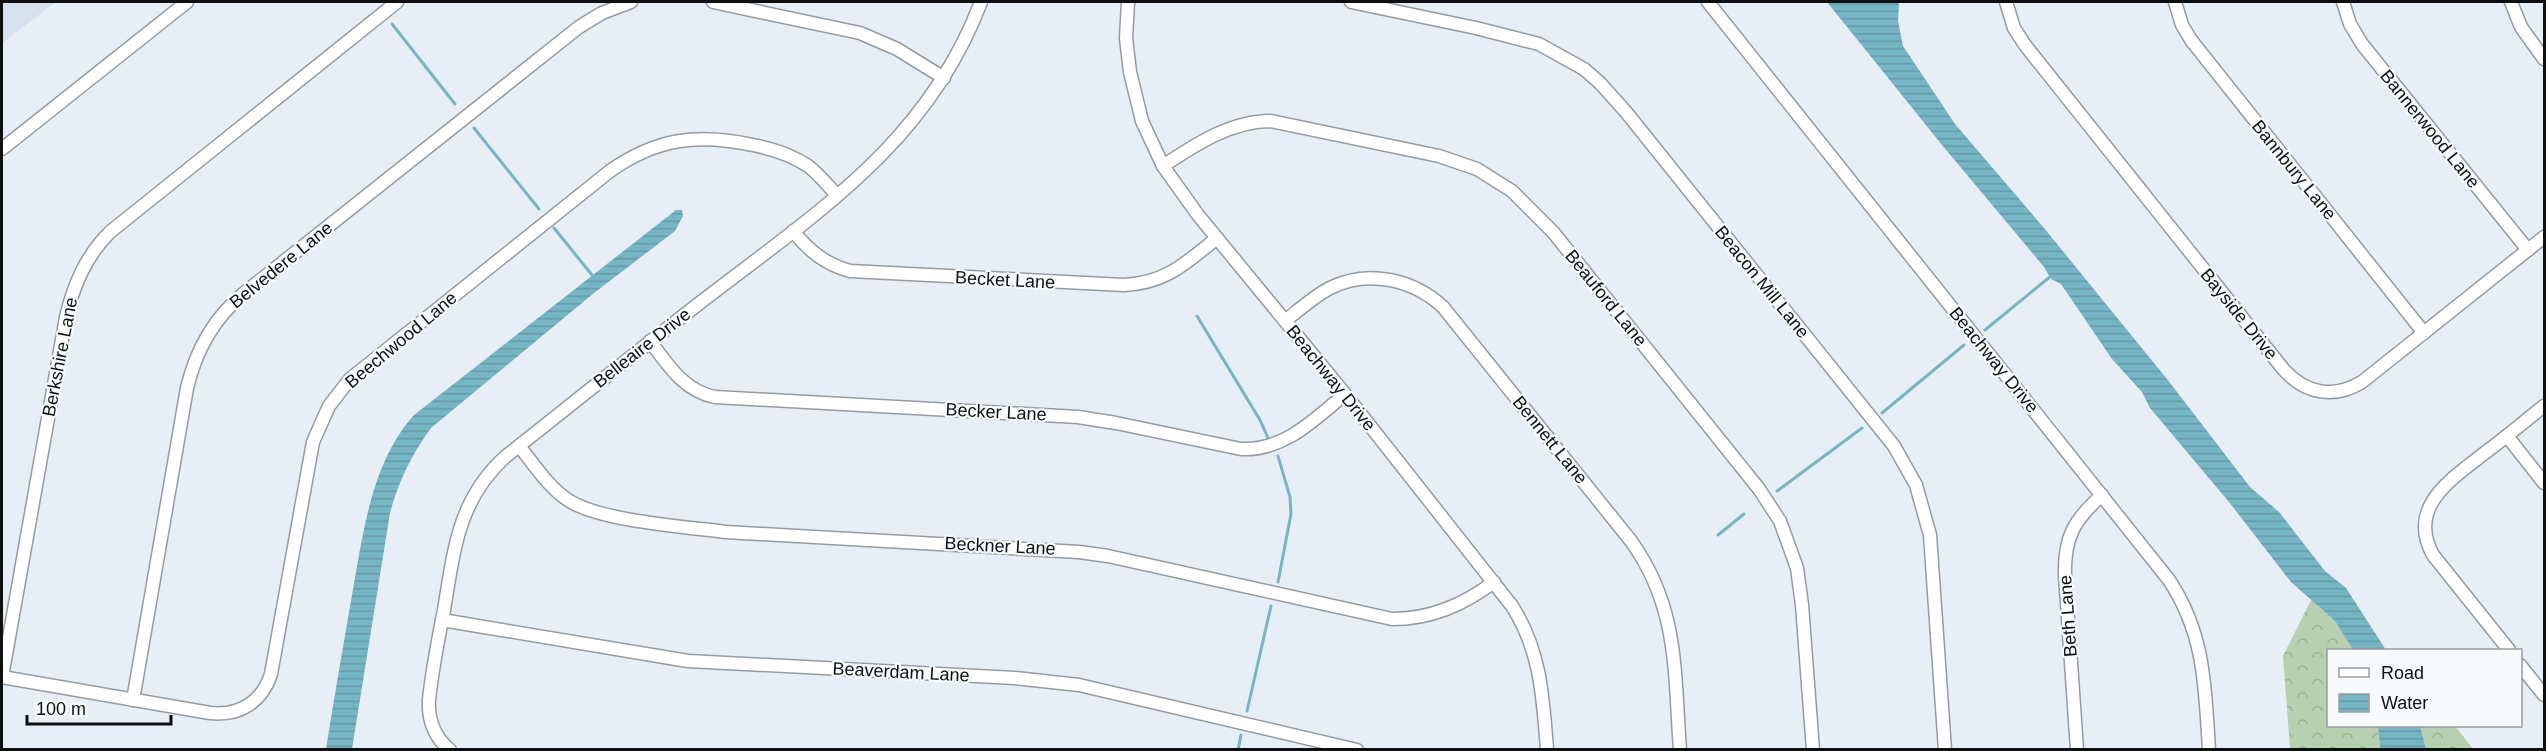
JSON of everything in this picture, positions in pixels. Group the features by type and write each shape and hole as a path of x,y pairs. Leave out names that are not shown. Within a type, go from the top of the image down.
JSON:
{"street":[{"path":"2,149 187,2"},
{"name":"Berkshire Lane","path":"2,677 66,317 74,287 87,260 110,232 397,2"},
{"name":"Belvedere Lane","path":"133,700 187,388 195,358 213,326 243,294 579,27 612,8 631,2"},
{"path":"713,2 860,33 897,49 944,78"},
{"name":"Belleaire Drive","path":"450,750 437,736 430,722 428,708 454,550 465,510 489,474 519,446 650,341 794,231 893,145 944,78 966,37 981,2"},
{"name":"Beachway Drive","path":"1128,2 1126,38 1130,72 1142,121 1162,166 1181,193 1518,614 1537,658 1543,693 1548,750"},
{"name":"Beacon Mill Lane","path":"1351,2 1519,38 1554,51 1584,69 1600,82 1894,446 1916,485 1930,535 1945,750"},
{"name":"Beachway Drive","path":"1708,2 2165,575 2187,611 2202,660 2209,750"},
{"name":"Bayside Drive","path":"2006,2 2014,28 2025,45 2294,380 2305,387 2319,392 2337,392 2351,388 2368,378 2544,237"},
{"name":"Bannbury Lane","path":"2175,2 2179,18 2191,40 2424,333"},
{"name":"Bannerwood Lane","path":"2343,2 2350,24 2362,44 2528,250"},
{"path":"2511,2 2521,27 2544,59"},
{"name":"Beauford Lane","path":"1162,166 1188,149 1232,128 1257,121 1271,121 1400,147 1458,162 1477,169 1512,191 1560,241 1759,489 1780,521 1791,546 1800,586 1813,750"},
{"name":"Beechwood Lane","path":"2,677 225,714 244,708 260,695 269,680 273,667 313,442 324,414 334,398 356,373 610,171 638,153 656,146 690,138 724,139 770,149 798,160 810,168 837,195"},
{"name":"Becket Lane","path":"794,231 817,256 850,271 1124,285 1147,283 1168,276 1217,238"},
{"name":"Bennett Lane","path":"1285,321 1331,288 1359,280 1382,279 1409,285 1443,307 1631,541 1647,566 1660,593 1669,623 1680,750"},
{"name":"Becker Lane","path":"650,341 683,381 702,393 715,397 1064,416 1124,424 1241,449 1261,448 1291,437 1344,394"},
{"path":"2507,649 2433,555 2428,544 2426,526 2429,508 2440,490 2544,406"},
{"path":"2507,436 2544,483"},
{"name":"Beckner Lane","path":"519,446 554,488 575,504 595,511 679,526 726,532 1079,552 1108,556 1392,619 1421,617 1452,608 1469,600 1494,582"},
{"name":"Beth Lane","path":"2077,750 2065,575 2066,550 2075,524 2102,495"},
{"name":"Beaverdam Lane","path":"442,620 688,661 1015,678 1079,685 1357,750"},
{"path":"2522,668 2544,695"}],"shaded area":[{"path":"2,2 56,2 2,43"}],"green space":[{"path":"2311,600 2335,621 2352,649 2327,649 2327,727 2378,727 2380,749 2290,749 2283,656"},
{"path":"2420,727 2456,727 2473,749 2426,749"}],"water":[{"path":"1827,2 1899,2 1898,21 1903,46 1955,124 2044,228 2167,379 2250,487 2279,512 2325,571 2346,588 2385,649 2352,649 2335,621 2291,582 2229,502 2150,408 2142,392 2112,359 2061,284 2051,279 2044,267"},
{"path":"676,210 682,210 683,216 675,231 594,293 431,428 424,438 401,479 390,513 352,749 326,749 365,524 378,477 399,434 414,415"},
{"path":"2378,727 2420,727 2426,749 2380,749"}],"waterway":[{"path":"392,24 455,104"},
{"path":"474,128 539,209"},
{"path":"554,228 592,275"},
{"path":"1985,330 2051,276"},
{"path":"1197,316 1260,420 1268,438"},
{"path":"1882,413 1964,345"},
{"path":"1777,491 1862,428"},
{"path":"1278,456 1290,497 1291,514 1278,582"},
{"path":"1718,535 1744,514"},
{"path":"1247,711 1271,606"},
{"path":"1238,750 1241,735"}]}
